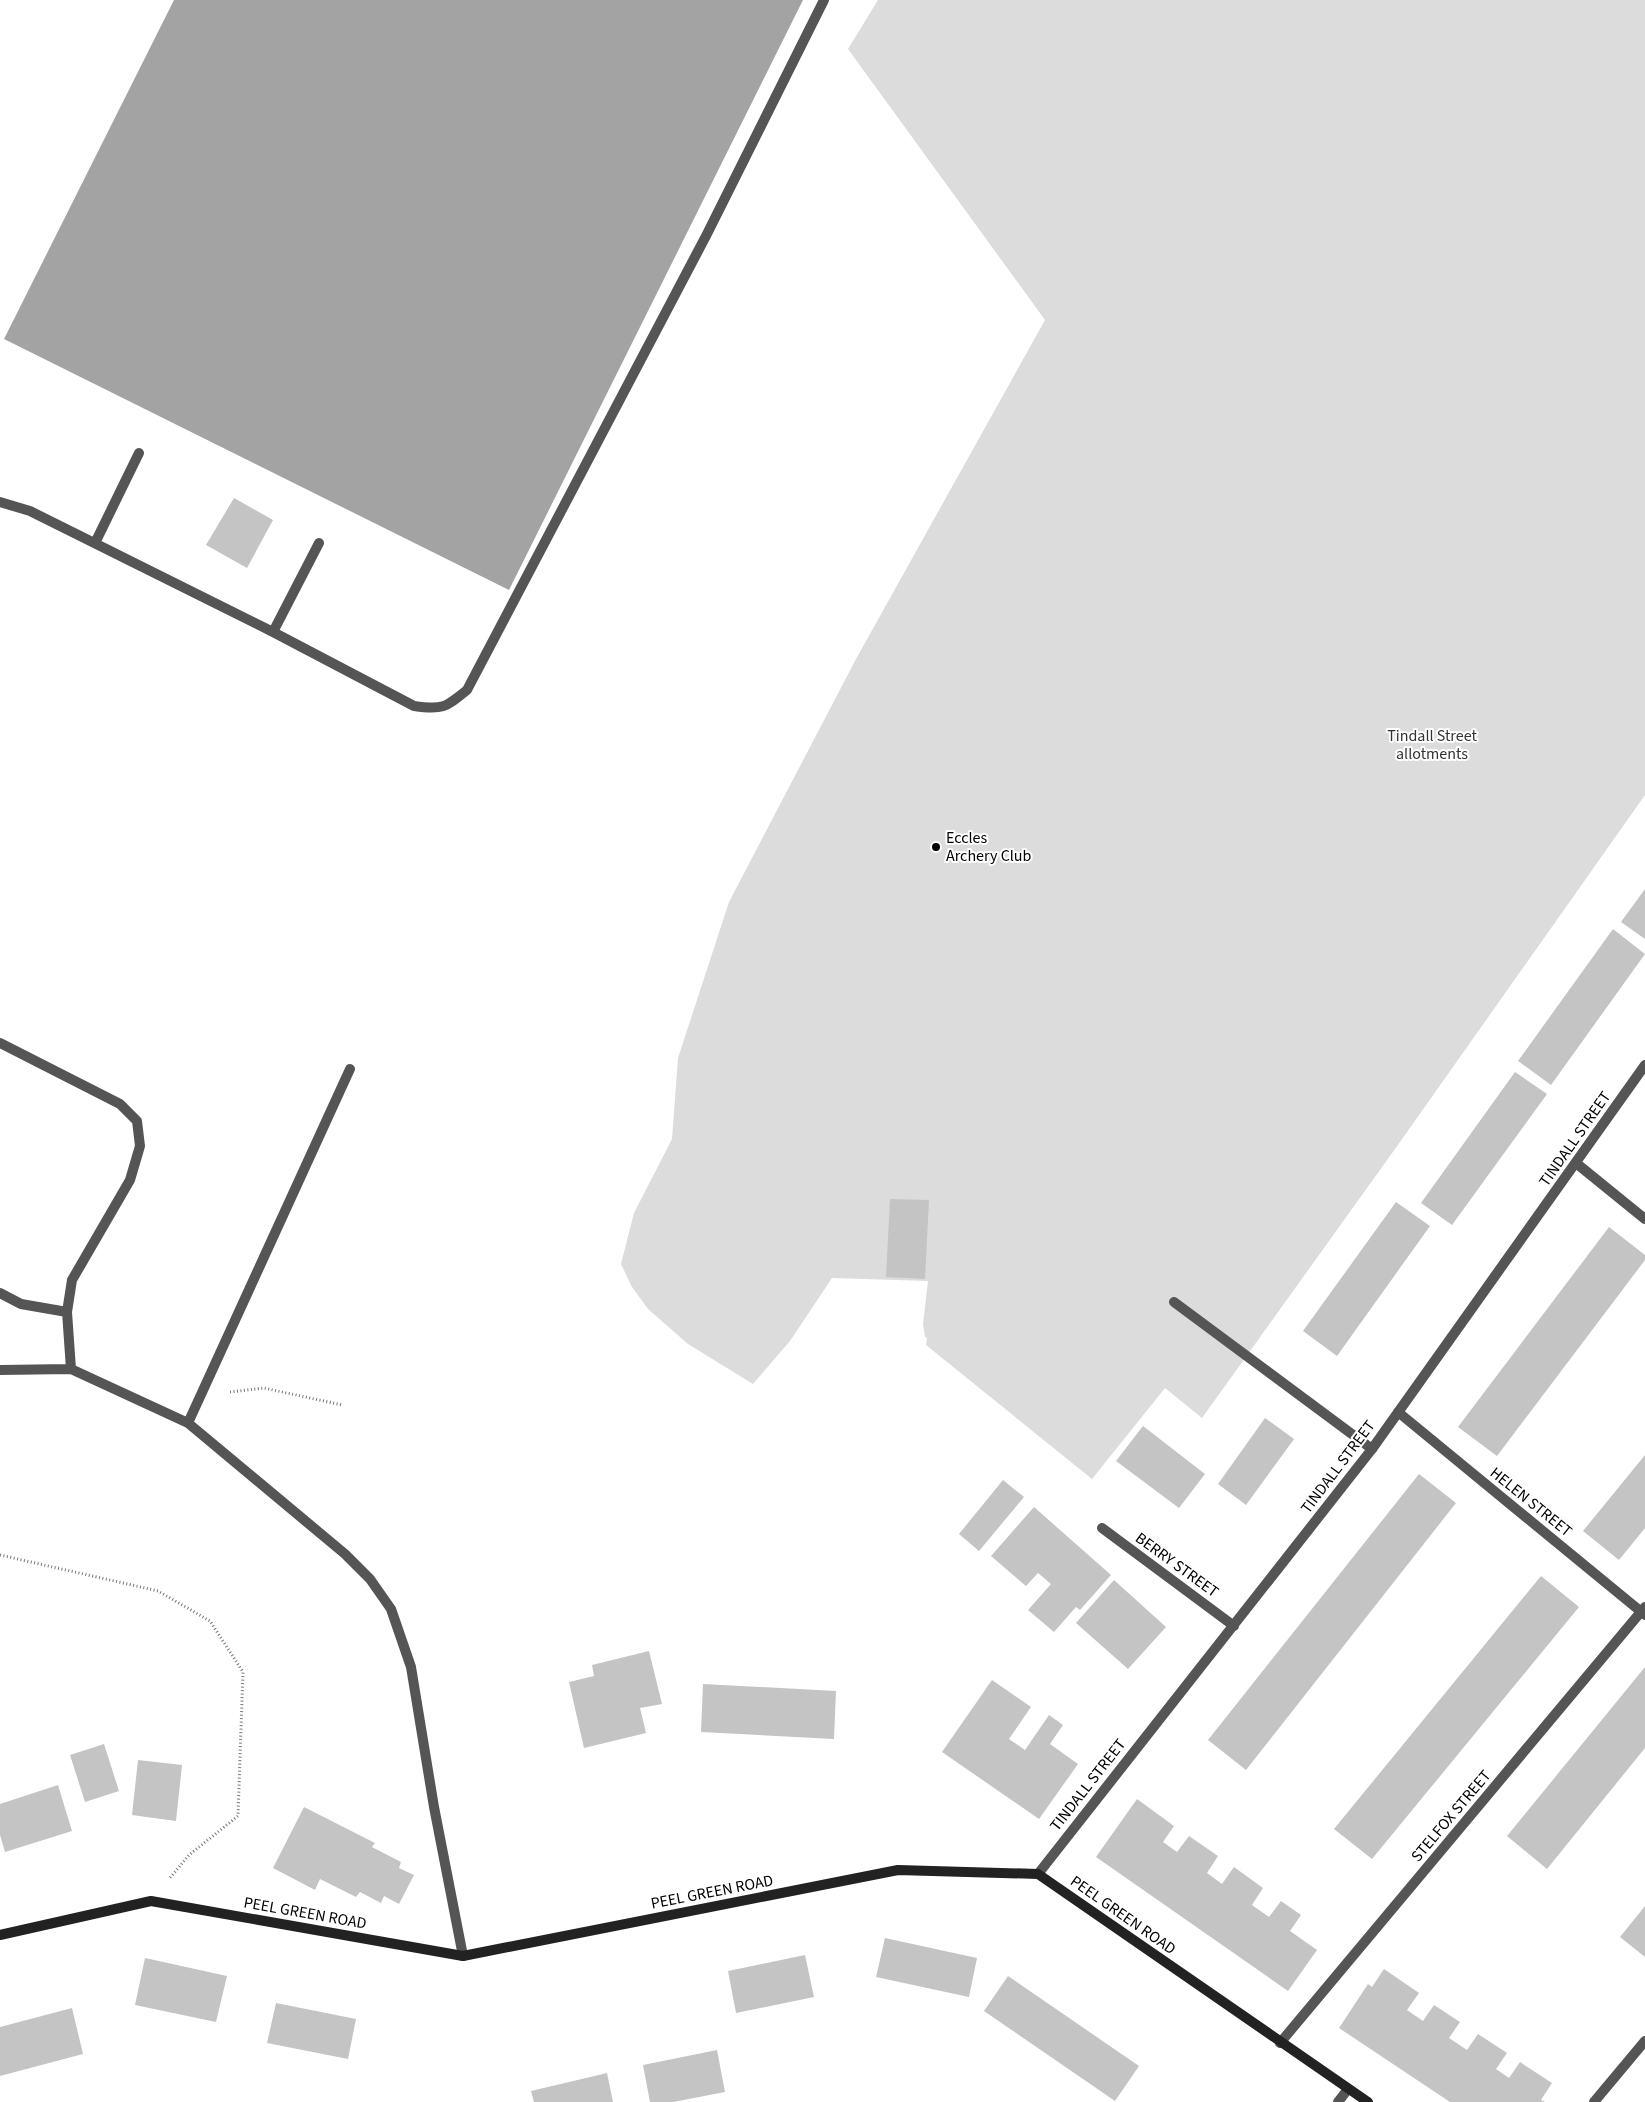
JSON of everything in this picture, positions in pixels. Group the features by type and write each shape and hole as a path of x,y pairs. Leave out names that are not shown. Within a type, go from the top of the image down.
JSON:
{"street":[{"path":"0,502 30,510 414,706 436,709 450,704 467,690 707,234 824,0"},
{"path":"95,543 140,453"},
{"path":"272,632 319,543"},
{"path":"0,1043 120,1104 137,1120 140,1146 130,1180 72,1280 68,1312 71,1369"},
{"name":"TINDALL STREET","path":"1038,1874 1372,1449 1645,1065"},
{"path":"188,1422 350,1069"},
{"path":"1576,1163 1645,1219"},
{"path":"0,1293 21,1304 68,1312"},
{"path":"1174,1302 1372,1449"},
{"path":"0,1370 71,1369 188,1422 345,1554 370,1580 391,1609 411,1666 434,1807 464,1956"},
{"name":"HELEN STREET","path":"1398,1412 1644,1611"},
{"name":"BERRY STREET","path":"1102,1528 1234,1626"},
{"name":"STELFOX STREET","path":"1280,2043 1644,1611"},
{"name":"PEEL GREEN ROAD","path":"0,1935 151,1901 464,1956 898,1870 1038,1874 1368,2102"},
{"path":"1594,2102 1645,2041"},
{"path":"1338,2102 1348,2089"}],"path":[{"path":"200,1396 264,1388 342,1405"},
{"path":"0,1556 158,1591 210,1621 243,1672 238,1816 189,1855 151,1901"}],"green space":[{"name":"Tindall Street allotments","path":"878,0 1645,0 1645,795 1202,1418 1165,1388 1092,1479 926,1345 927,1338 925,1337 923,1324 928,1281 832,1278 790,1341 753,1384 688,1344 648,1309 632,1287 621,1264 634,1213 672,1139 678,1058 729,902 856,659 1045,320 848,49"}],"shaded area":[{"path":"174,0 803,0 509,590 4,339"}],"building":[{"path":"234,498 273,520 247,568 206,545"},
{"path":"1645,889 1645,939 1621,922"},
{"path":"1613,929 1645,954 1551,1085 1518,1061"},
{"path":"1515,1072 1547,1094 1452,1225 1421,1203"},
{"path":"890,1199 929,1200 925,1279 886,1277"},
{"path":"1396,1202 1430,1226 1337,1356 1303,1331"},
{"path":"1609,1227 1645,1255 1645,1260 1497,1456 1458,1427"},
{"path":"1265,1418 1294,1439 1246,1505 1218,1484"},
{"path":"1143,1426 1205,1474 1179,1508 1116,1461"},
{"path":"1645,1455 1645,1528 1619,1560 1583,1531"},
{"path":"1419,1474 1456,1503 1246,1770 1208,1740"},
{"path":"1003,1480 1024,1497 979,1551 959,1534"},
{"path":"1034,1507 1111,1575 1080,1610 1076,1607 1054,1632 1028,1610 1051,1584 1038,1573 1026,1586 991,1556"},
{"path":"1541,1576 1579,1607 1372,1859 1334,1829"},
{"path":"1114,1580 1166,1627 1128,1669 1076,1623"},
{"path":"649,1651 662,1704 640,1708 646,1733 584,1748 569,1682 594,1676 592,1665"},
{"path":"1645,1667 1645,1748 1547,1869 1507,1836"},
{"path":"992,1680 1031,1707 1009,1739 1025,1750 1049,1715 1063,1725 1050,1744 1078,1764 1039,1819 942,1752"},
{"path":"703,1684 836,1691 834,1739 701,1732"},
{"path":"104,1744 119,1791 85,1802 70,1755"},
{"path":"138,1760 182,1765 176,1821 132,1815"},
{"path":"58,1785 72,1831 5,1852 0,1835 0,1804"},
{"path":"1137,1799 1174,1826 1163,1842 1177,1852 1189,1836 1218,1856 1207,1873 1222,1884 1234,1867 1263,1888 1252,1905 1269,1917 1281,1901 1301,1915 1290,1931 1317,1950 1288,1991 1096,1857"},
{"path":"304,1807 375,1843 372,1847 401,1862 399,1868 414,1875 399,1904 384,1896 381,1903 360,1892 356,1897 320,1879 315,1890 273,1868"},
{"path":"1645,1906 1645,1957 1620,1937"},
{"path":"885,1938 977,1958 969,1997 876,1977"},
{"path":"805,1955 814,1997 736,2013 728,1971"},
{"path":"145,1958 227,1976 216,2022 135,2005"},
{"path":"1384,1969 1419,1993 1407,2010 1423,2021 1434,2005 1460,2022 1449,2038 1467,2050 1478,2034 1507,2053 1496,2069 1509,2078 1520,2062 1552,2083 1541,2100 1545,2102 1450,2102 1339,2028 1368,1984 1372,1987"},
{"path":"1008,1976 1139,2066 1115,2101 984,2011"},
{"path":"276,2003 356,2019 348,2059 267,2043"},
{"path":"72,2008 83,2054 0,2076 0,2027"},
{"path":"717,2050 725,2092 673,2102 650,2102 643,2065"},
{"path":"607,2073 613,2102 534,2102 531,2091"}],"place":[{"name":"Eccles Archery Club","path":"936,847"}]}
